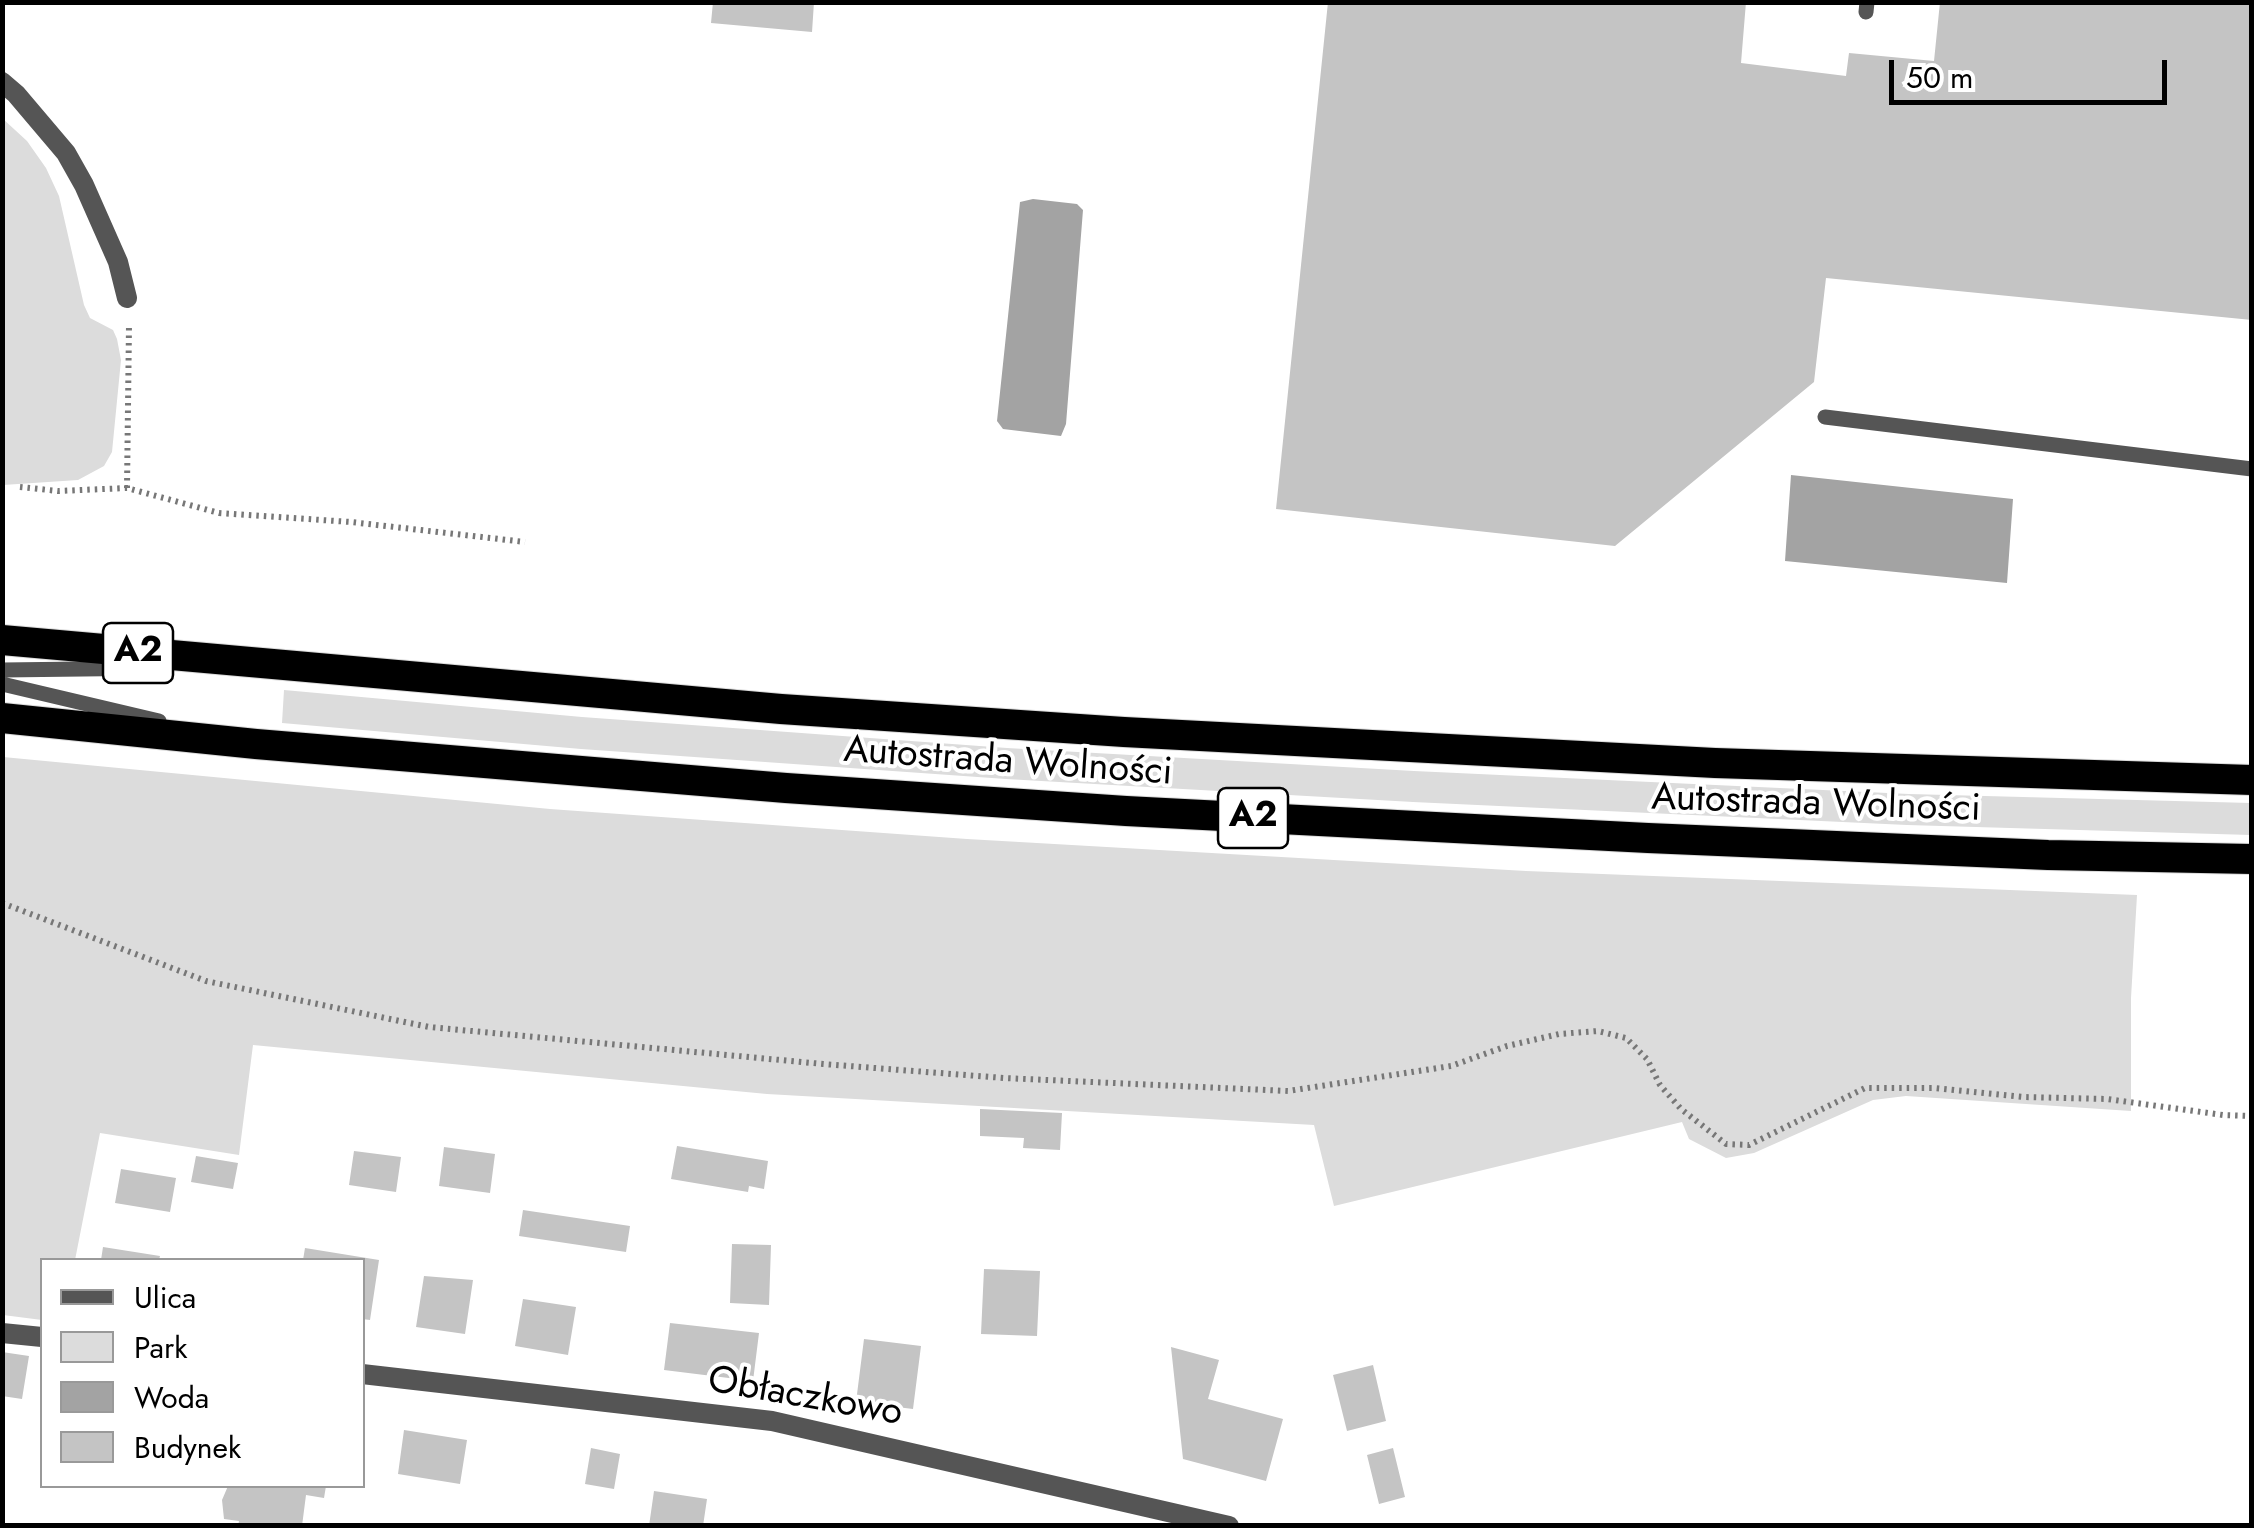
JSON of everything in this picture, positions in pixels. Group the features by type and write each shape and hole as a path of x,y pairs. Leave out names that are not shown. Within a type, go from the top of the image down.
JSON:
{"highway":[{"name":"Autostrada Wolności","path":"2,640 800,710 1124,732 1715,763 2252,780"},
{"name":"Autostrada Wolności","path":"2,718 256,744 786,788 1126,811 1667,839 2252,859"}],"street":[{"path":"2,82 66,154 84,184 118,262 127,298"},
{"path":"2,1333 40,1337"},
{"name":"Obłaczkowo","path":"365,1374 772,1421 1228,1526"}],"lane":[{"path":"1825,417 2252,469"},
{"path":"2,670 273,666"},
{"path":"2,684 256,744"}],"path":[{"path":"127,298 127,488"},
{"path":"20,487 58,491 127,488 219,513 351,522 525,542"},
{"path":"2,903 206,980 429,1027 508,1035 968,1075 1288,1091 1451,1066 1507,1046 1559,1034 1598,1031 1626,1038 1647,1059 1660,1085 1681,1109 1726,1144 1749,1145 1865,1088 1934,1088 2023,1097 2106,1099 2223,1116 2252,1116"}],"green space":[{"path":"2,118 27,141 46,168 59,196 84,305 90,318 113,330 117,339 121,360 112,452 104,466 78,480 3,485"},
{"path":"284,690 582,717 1007,748 1909,794 2251,803 2251,835 1907,825 1413,802 581,749 282,723"},
{"path":"3,757 550,809 967,839 1526,871 2137,895 2131,998 2131,1111 1906,1096 1873,1100 1754,1153 1726,1158 1689,1139 1682,1122 1334,1206 1314,1125 767,1094 253,1045 239,1155 100,1133 75,1258 40,1258 40,1320 3,1315"}],"water":[{"path":"1033,199 1077,204 1083,210 1066,424 1061,436 1003,429 997,421 1020,202"},
{"path":"1791,475 2013,499 2007,583 1785,561"}],"building":[{"path":"713,2 814,2 812,32 711,23"},
{"path":"1328,2 1746,2 1741,63 1846,76 1849,53 1934,61 1940,2 2252,2 2252,320 1826,278 1814,382 1615,546 1276,509"},
{"path":"980,1109 1062,1113 1060,1150 1023,1148 1024,1138 980,1136"},
{"path":"677,1146 768,1161 764,1189 749,1186 748,1192 671,1179"},
{"path":"444,1147 495,1154 490,1193 439,1186"},
{"path":"354,1151 401,1157 396,1192 349,1185"},
{"path":"196,1156 238,1163 233,1189 191,1182"},
{"path":"121,1169 176,1178 170,1212 115,1203"},
{"path":"523,1210 630,1226 626,1252 519,1236"},
{"path":"732,1244 771,1245 769,1305 730,1303"},
{"path":"103,1247 160,1256 160,1258 101,1258"},
{"path":"305,1248 379,1260 370,1320 365,1319 365,1258 303,1258"},
{"path":"984,1269 1040,1271 1037,1336 981,1334"},
{"path":"424,1276 473,1280 465,1334 416,1327"},
{"path":"523,1299 576,1307 568,1355 515,1346"},
{"path":"670,1323 759,1333 753,1381 664,1370"},
{"path":"864,1339 921,1346 913,1409 856,1402"},
{"path":"1171,1347 1219,1360 1208,1399 1283,1419 1266,1481 1183,1459"},
{"path":"2,1352 29,1356 22,1399 2,1396"},
{"path":"1373,1365 1386,1421 1347,1431 1333,1375"},
{"path":"404,1430 467,1440 460,1484 398,1474"},
{"path":"591,1448 620,1454 614,1489 585,1484"},
{"path":"1393,1448 1405,1497 1379,1504 1367,1455"},
{"path":"227,1488 326,1488 324,1498 306,1495 302,1526 238,1526 239,1521 224,1519 222,1500"},
{"path":"654,1491 707,1499 703,1526 649,1526"}]}
